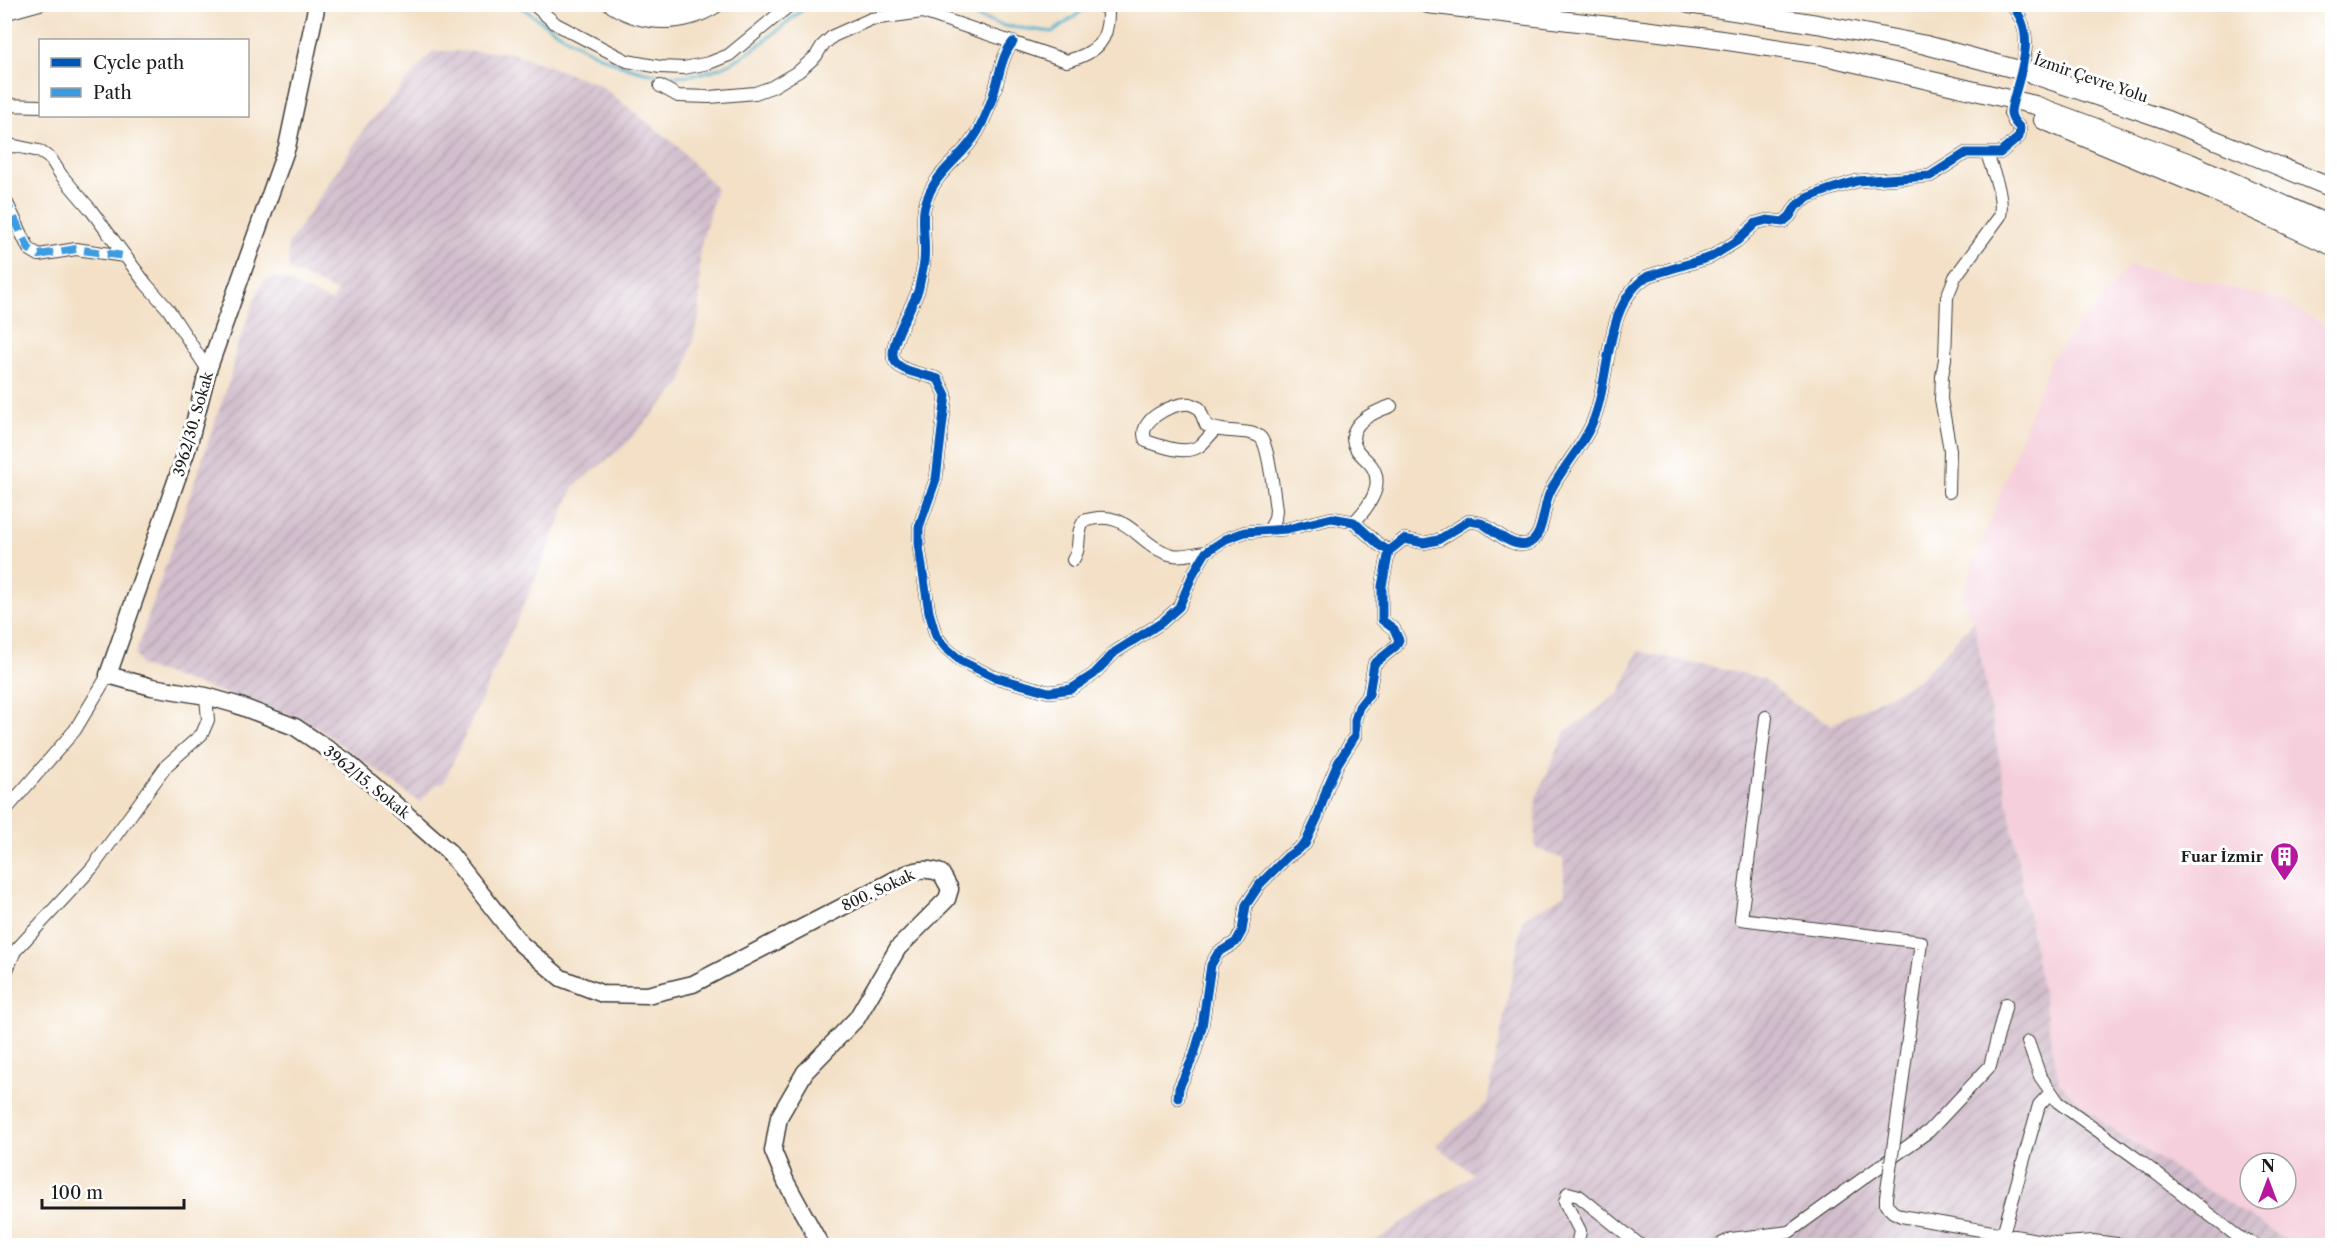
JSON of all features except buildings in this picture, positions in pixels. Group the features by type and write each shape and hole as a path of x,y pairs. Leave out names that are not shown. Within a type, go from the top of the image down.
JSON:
{"highway":[{"path":"613,4 634,15 662,19 688,17 716,4"},
{"path":"1428,4 1821,55 2035,105 2190,163 2332,226"},
{"name":"İzmir Çevre Yolu","path":"1689,4 1817,24 1926,45 2023,71 2167,120 2332,188"},
{"path":"1925,79 2031,115 2213,191 2332,246"}],"main road":[{"name":"3962/30. Sokak","path":"108,675 188,447 208,370 287,147 317,4"},
{"name":"3962/15. Sokak","path":"108,675 152,687 206,696 237,705 295,728 347,762 448,851"},
{"name":"800. Sokak","path":"448,851 520,943 561,978 603,994 646,995 693,984 906,873 931,869 941,873 950,889 947,899 898,948 862,1011 805,1072 779,1117 773,1151 786,1182 821,1245"}],"street":[{"path":"4,14 40,4"},
{"path":"533,4 556,24 627,61 660,67 684,68 709,63 729,55 790,4"},
{"path":"660,86 678,96 711,97 755,93 772,87 799,71 833,36 871,19 923,12 1067,61 1084,57 1102,43 1108,25 1108,10 1098,4"},
{"path":"2011,4 2019,14 2027,40 2023,65"},
{"path":"1013,42 1005,54 978,132 967,147 941,172 924,206 926,248 924,266 918,291 892,354 901,368 938,380 946,395 936,479 919,527 919,547 933,628 945,647 961,661 994,677 1049,692 1071,689 1094,674 1114,652 1161,622 1179,607 1194,572 1206,552"},
{"path":"4,105 39,106"},
{"path":"1178,1098 1179,1088 1194,1055 1202,1026 1211,965 1218,953 1236,942 1242,931 1246,905 1260,884 1287,857 1305,844 1318,816 1327,788 1350,741 1355,736 1355,720 1359,707 1369,694 1374,664 1396,646 1399,640 1394,629 1382,620 1382,586 1389,551 1404,539 1424,543 1438,540 1469,521 1483,524 1516,544 1532,543 1540,527 1549,493 1574,458 1600,404 1612,338 1622,306 1639,282 1656,273 1711,257 1731,246 1756,224 1767,220 1783,222 1796,206 1809,197 1857,182 1930,176 1966,153 2000,153 2019,136 2020,128 2010,113"},
{"path":"4,147 15,146 39,151 51,159 146,285 168,309 208,370"},
{"path":"1949,492 1950,450 1941,399 1942,375 1946,359 1947,297 1955,277 2000,216 2001,193 1987,153"},
{"path":"4,197 29,249 39,255 76,249 124,256"},
{"path":"1215,430 1200,446 1192,449 1163,446 1146,441 1144,436 1145,429 1158,414 1175,406 1190,404 1199,408 1206,425 1215,430 1259,436 1264,442 1276,510 1275,519 1269,530"},
{"path":"1354,522 1366,511 1376,482 1373,468 1356,447 1353,438 1359,422 1373,412 1391,406"},
{"path":"1073,560 1079,549 1078,530 1084,521 1103,517 1112,517 1134,530 1161,551 1175,556 1206,552 1226,539 1245,531 1287,529 1332,518 1354,522 1389,551"},
{"name":"3962/30. Sokak","path":"4,812 75,730 108,675"},
{"path":"4,977 15,951 92,868 168,765 202,734 208,720 206,696"},
{"path":"1766,717 1741,919 1922,942 1886,1205 1901,1216 2066,1245 2093,1241 2132,1245"},
{"path":"1717,1245 1731,1239 1790,1232 1929,1131 1990,1066 2006,1004"},
{"path":"2028,1042 2040,1076 2058,1102 2140,1161 2237,1236 2257,1245"},
{"path":"2003,1234 2039,1105 2050,1092"},
{"path":"1577,1245 1580,1231 1565,1202 1569,1193 1579,1196 1641,1245"}],"shaded area":[{"path":"433,51 510,52 600,85 675,144 716,188 700,249 699,317 682,382 623,447 574,486 532,587 444,782 435,785 420,803 328,735 300,718 141,666 135,655 230,378 236,349 259,289 264,280 278,277 332,302 337,292 289,270 288,245 367,125"},
{"path":"2130,265 2280,299 2332,330 2332,1245 2294,1245 2241,1211 2298,1211 2298,1151 2238,1151 2238,1209 2104,1124 2059,1083 1974,621 1961,598 2050,360"},
{"path":"1974,621 2059,1083 2104,1124 2294,1245 1368,1246 1473,1174 1436,1145 1487,1103 1523,919 1565,894 1563,859 1535,848 1536,798 1566,731 1620,693 1638,651 1763,678 1793,703 1831,725 1920,679"}],"waterway":[{"path":"517,4 566,38 593,53 621,65 649,73 678,76 707,72 736,60 764,41 809,4"},
{"path":"940,4 1004,26 1053,32 1082,11"}],"tunnel":[{"path":"2012,106 2023,65"}],"marked path":[{"path":"4,197 29,249 39,255 76,249 124,256"}],"cycle path":[{"path":"1389,551 1404,539 1424,543 1438,540 1469,521 1483,524 1515,544 1521,545 1533,541 1540,529 1550,492 1582,443 1598,408 1615,324 1623,305 1633,289 1648,276 1711,257 1737,241 1756,223 1767,220 1783,222 1796,206 1809,197 1857,181 1930,176 1966,153 2000,153 2019,137 2020,128 2015,123 2011,112 2022,70 2025,36 2023,25 2011,4"},
{"path":"1013,42 1004,58 992,100 978,131 972,141 942,173 929,193 923,219 925,252 918,291 899,332 893,355 894,361 904,369 938,379 946,395 936,479 919,527 919,547 929,612 936,636 961,661 994,677 1049,692 1071,689 1094,674 1115,652 1161,623 1179,607 1194,572 1206,552 1226,539 1245,532 1287,529 1332,518 1354,522 1389,551 1382,586 1382,620 1394,629 1399,640 1396,646 1374,664 1369,694 1359,707 1355,720 1355,736 1338,763 1305,844 1287,857 1260,884 1246,905 1242,931 1236,942 1218,953 1211,965 1202,1027 1194,1055 1179,1088 1178,1098"}],"place":[{"name":"Fuar İzmir","path":"2284,882"}]}
